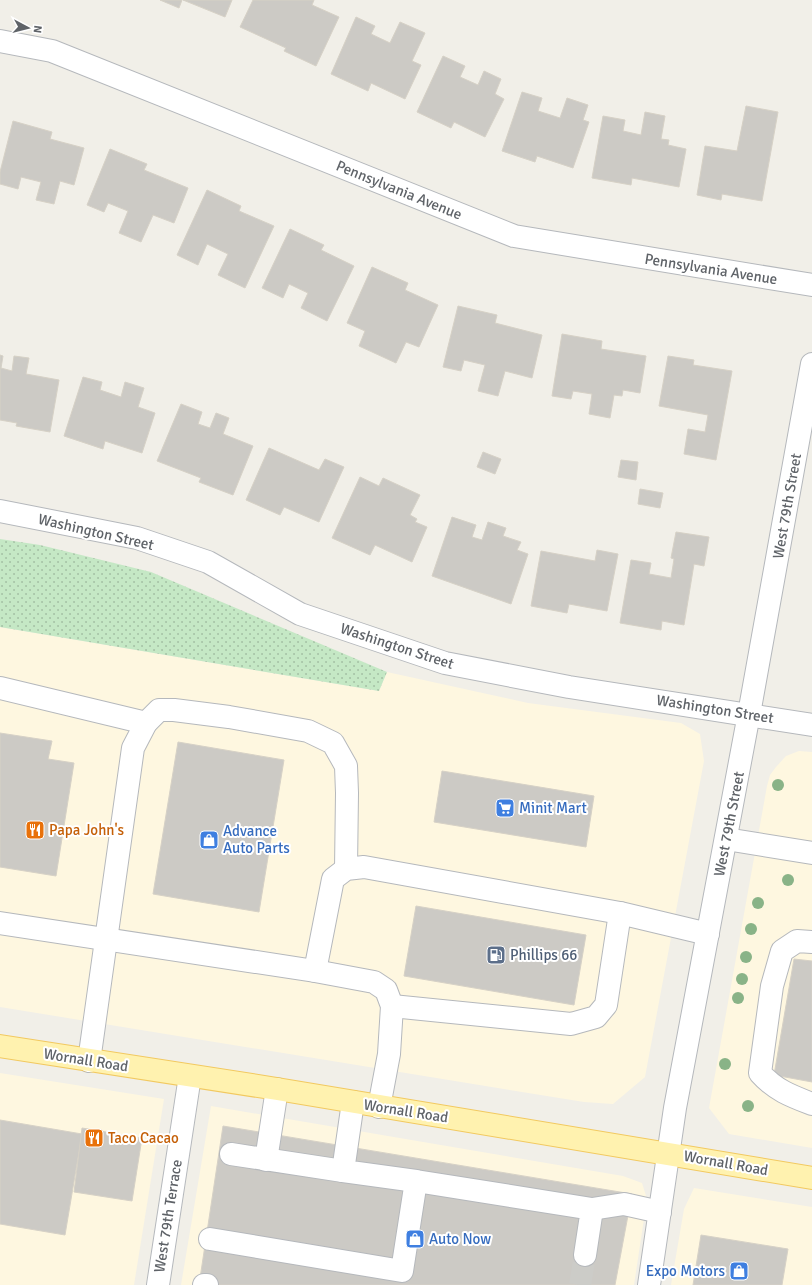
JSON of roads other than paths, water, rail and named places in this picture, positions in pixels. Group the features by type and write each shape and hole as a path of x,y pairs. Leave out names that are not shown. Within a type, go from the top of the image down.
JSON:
{"main road":[{"name":"Wornall Road","path":"0,1046 277,1089 812,1178"}],"street":[{"name":"Pennsylvania Avenue","path":"0,41 52,51 514,236 812,285"},
{"name":"West 79th Street","path":"649,1285 675,1108 726,839 812,364"},
{"name":"Washington Street","path":"0,511 137,538 208,562 300,614 445,663 569,687 812,725"},
{"path":"0,688 146,724"},
{"path":"89,1061 133,748 146,724 159,710 174,710 308,732 333,743 346,766 346,869"},
{"path":"726,839 812,853"},
{"path":"315,971 334,879 346,869 364,867 620,913 708,934"},
{"path":"392,1006 571,1024 596,1018 606,1005 620,913"},
{"path":"0,922 315,971 374,982 386,990 392,1006 389,1054 380,1107"},
{"path":"812,942 797,941 782,951 772,986 760,1073 770,1085 791,1096 812,1104"},
{"name":"West 79th Terrace","path":"158,1285 190,1076"},
{"path":"266,1160 277,1089"},
{"path":"343,1171 353,1102"},
{"path":"230,1154 416,1181 592,1210 624,1204 660,1212"},
{"path":"210,1239 401,1278 416,1181"},
{"path":"585,1255 592,1210"}],"tunnel":[{"path":"580,1285 585,1255"}],"place":[{"name":"Minit Mart","path":"505,808"},
{"name":"Papa John's","path":"35,830"},
{"name":"Advance Auto Parts","path":"209,840"},
{"name":"Phillips 66","path":"496,955"},
{"name":"Taco Cacao","path":"94,1138"},
{"name":"Auto Now","path":"415,1239"},
{"name":"Expo Motors","path":"739,1271"}]}
